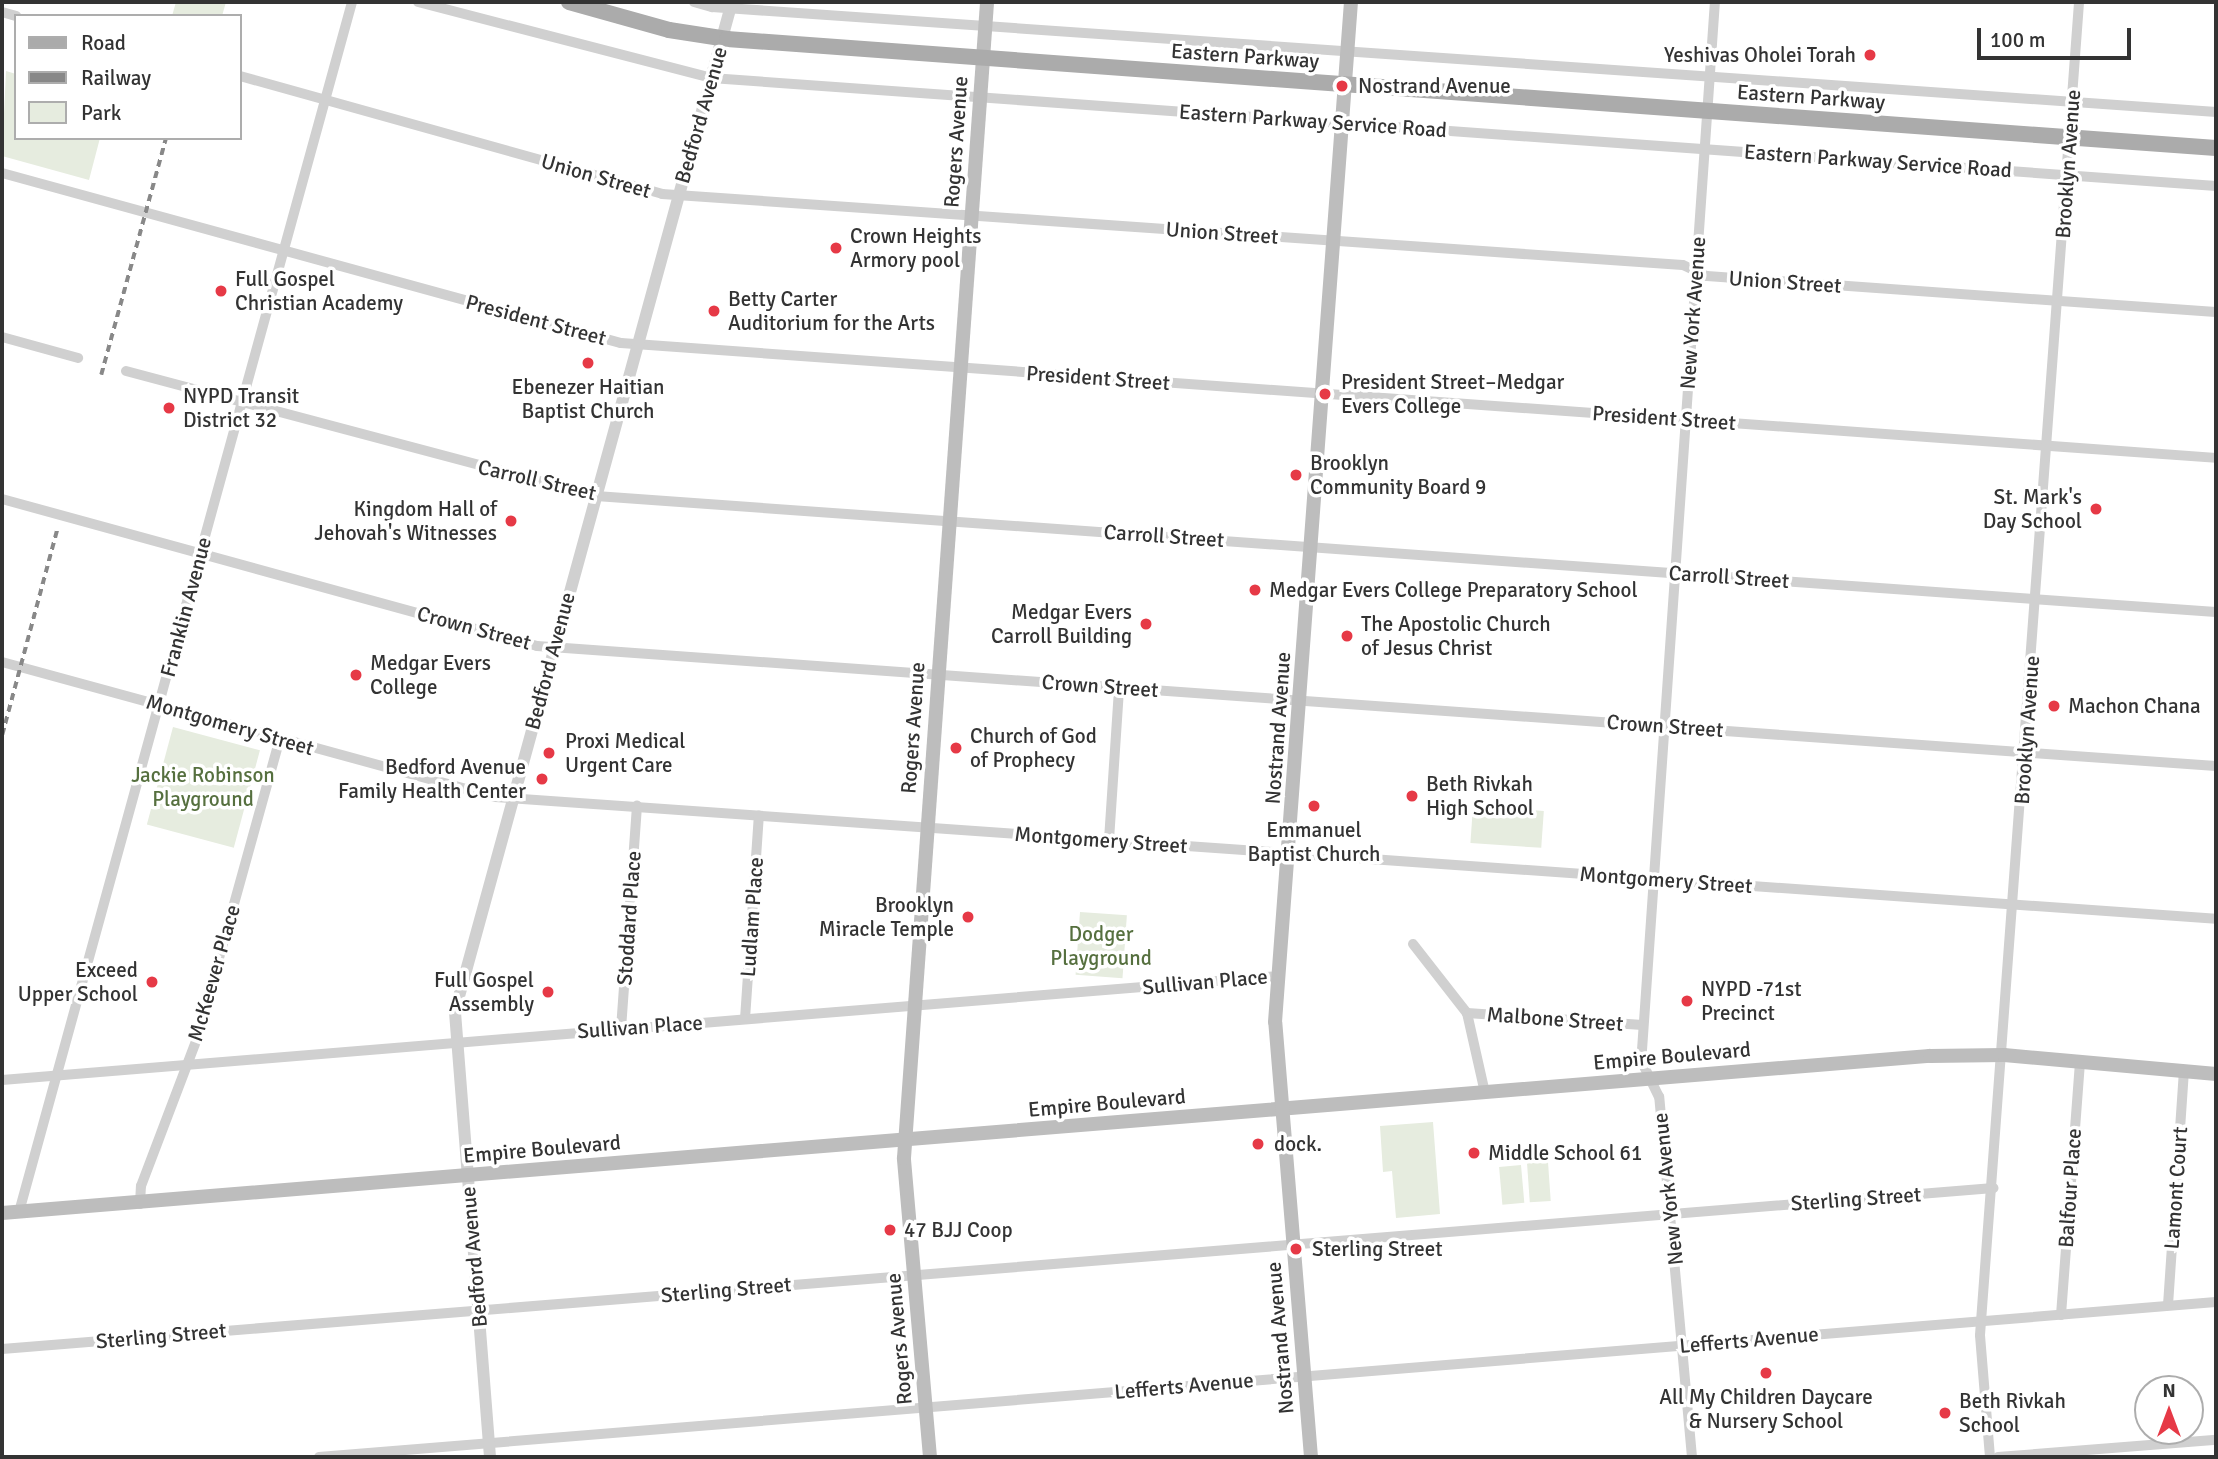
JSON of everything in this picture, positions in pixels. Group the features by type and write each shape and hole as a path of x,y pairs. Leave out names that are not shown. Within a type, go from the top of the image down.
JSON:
{"main road":[{"name":"Eastern Parkway","path":"569,2 722,39 2216,148"},
{"name":"Rogers Avenue","path":"930,1457 905,1141 987,2"},
{"name":"Nostrand Avenue","path":"1311,1457 1275,1022 1290,855 1351,2"},
{"name":"Empire Boulevard","path":"2,1213 1930,1056 2004,1055 2216,1074"}],"street":[{"name":"Franklin Avenue","path":"19,1212 352,2"},
{"name":"Eastern Parkway Service Road","path":"418,2 710,78 2216,186"},
{"path":"694,2 2216,112"},
{"name":"New York Avenue","path":"1692,1457 1672,1213 1659,1097 1642,1062 1652,879 1715,2"},
{"name":"Brooklyn Avenue","path":"1990,1457 1983,1321 2079,2"},
{"name":"Bedford Avenue","path":"490,1457 455,1012 731,5"},
{"name":"Union Street","path":"242,77 662,194 1683,265 1707,276 2216,312"},
{"name":"President Street","path":"2,173 284,252 637,345 2216,458"},
{"path":"2,337 78,358"},
{"name":"Carroll Street","path":"126,371 596,496 2216,612"},
{"name":"Crown Street","path":"2,499 554,648 2216,766"},
{"name":"Montgomery Street","path":"3,662 280,739 513,798 2216,919"},
{"path":"1109,841 1119,688"},
{"name":"McKeever Place","path":"140,1203 141,1185 187,1064 280,739"},
{"name":"Stoddard Place","path":"621,1029 637,806"},
{"name":"Ludlam Place","path":"745,1019 759,815"},
{"path":"1413,944 1467,1013 1485,1093"},
{"name":"Sullivan Place","path":"2,1080 1279,976"},
{"name":"Malbone Street","path":"1467,1013 1643,1025"},
{"name":"Balfour Place","path":"2062,1315 2080,1062"},
{"name":"Lamont Court","path":"2168,1305 2184,1072"},
{"name":"Sterling Street","path":"2,1349 1994,1188"},
{"name":"Lefferts Avenue","path":"319,1457 2216,1301"},
{"path":"1998,1457 2216,1440"}],"green space":[{"path":"176,2 226,2 223,14 173,14"},
{"path":"6,71 14,73 14,140 99,140 89,180 2,156"},
{"name":"Jackie Robinson Playground","path":"173,727 260,750 234,848 147,825"},
{"path":"1473,806 1544,811 1541,848 1470,843"},
{"name":"Dodger Playground","path":"1080,912 1127,915 1122,978 1076,975"},
{"path":"1433,1122 1440,1214 1396,1218 1392,1171 1383,1172 1380,1126"},
{"path":"1548,1162 1551,1201 1530,1202 1527,1163"},
{"path":"1521,1165 1524,1203 1502,1205 1499,1167"}],"railway":[{"path":"101,375 165,140"},
{"path":"2,735 57,530"}],"place":[{"name":"Yeshivas Oholei Torah","path":"1870,55"},
{"name":"Nostrand Avenue","path":"1342,86"},
{"name":"Crown Heights Armory pool","path":"836,248"},
{"name":"Full Gospel Christian Academy","path":"221,291"},
{"name":"Betty Carter Auditorium for the Arts","path":"714,311"},
{"name":"Ebenezer Haitian Baptist Church","path":"588,363"},
{"name":"President Street–Medgar Evers College","path":"1325,394"},
{"name":"NYPD Transit District 32","path":"169,408"},
{"name":"Brooklyn Community Board 9","path":"1296,475"},
{"name":"St. Mark's Day School","path":"2096,509"},
{"name":"Kingdom Hall of Jehovah's Witnesses","path":"511,521"},
{"name":"Medgar Evers College Preparatory School","path":"1255,590"},
{"name":"Medgar Evers Carroll Building","path":"1146,624"},
{"name":"The Apostolic Church of Jesus Christ","path":"1347,636"},
{"name":"Medgar Evers College","path":"356,675"},
{"name":"Machon Chana","path":"2054,706"},
{"name":"Church of God of Prophecy","path":"956,748"},
{"name":"Proxi Medical Urgent Care","path":"549,753"},
{"name":"Bedford Avenue Family Health Center","path":"542,779"},
{"name":"Beth Rivkah High School","path":"1412,796"},
{"name":"Emmanuel Baptist Church","path":"1314,806"},
{"name":"Brooklyn Miracle Temple","path":"968,917"},
{"name":"Exceed Upper School","path":"152,982"},
{"name":"Full Gospel Assembly","path":"548,992"},
{"name":"NYPD -71st Precinct","path":"1687,1001"},
{"name":"dock.","path":"1258,1144"},
{"name":"Middle School 61","path":"1474,1153"},
{"name":"47 BJJ Coop","path":"890,1230"},
{"name":"Sterling Street","path":"1296,1249"},
{"name":"All My Children Daycare & Nursery School","path":"1766,1373"},
{"name":"Beth Rivkah School","path":"1945,1413"}]}
